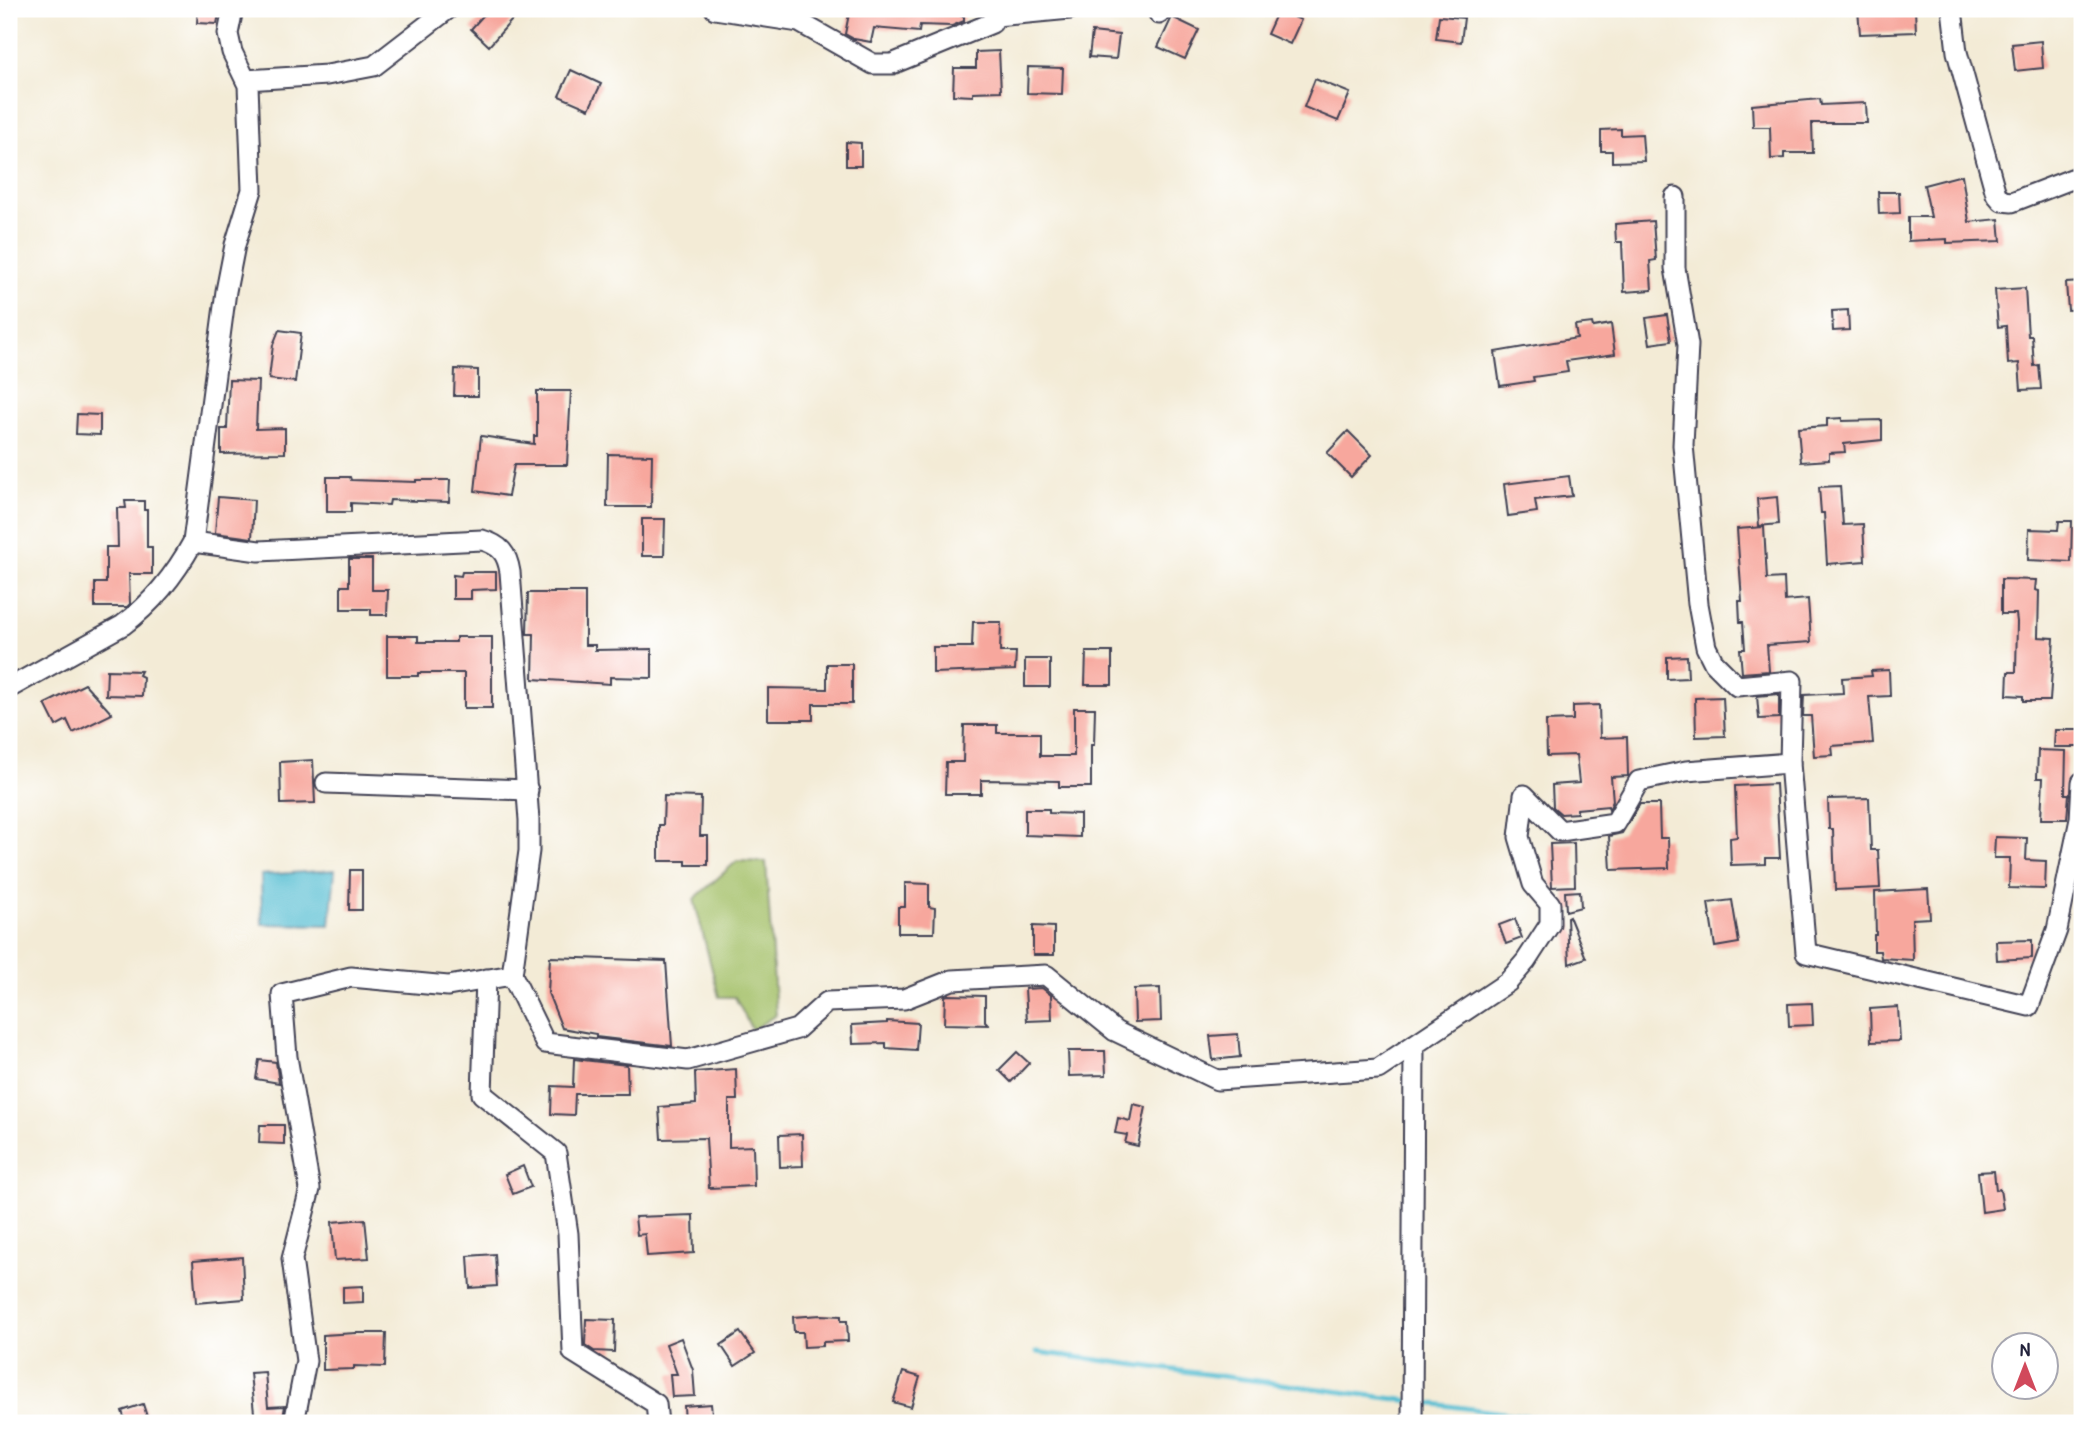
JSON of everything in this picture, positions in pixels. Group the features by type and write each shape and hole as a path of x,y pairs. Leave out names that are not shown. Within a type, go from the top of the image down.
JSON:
{"street":[{"path":"9,688 123,625 140,612 178,571 193,542 226,291 252,190 246,80 228,34 233,9"},
{"path":"246,80 327,75 374,66 448,9"},
{"path":"715,9 799,22 873,64 883,65 892,64 992,23 997,12 1070,9"},
{"path":"1952,9 1957,52 1996,194 2002,201 2012,202 2082,175"},
{"path":"1675,197 1675,268 1689,345 1683,445 1698,604 1706,648 1714,663 1737,686 1792,681 1790,763 1806,953 2029,1006 2057,930 2080,819 2082,782"},
{"path":"193,542 259,551 482,540 493,543 504,551 510,572 528,790 529,850 512,975 545,1042 688,1060 797,1029 827,1002 904,999 952,980 1046,975 1115,1031 1217,1080 1378,1069 1508,982 1526,961 1550,924 1550,904 1533,884 1519,836 1524,795 1560,831 1615,823 1639,781 1686,771 1790,763"},
{"path":"326,783 528,790"},
{"path":"294,1423 306,1360 292,1259 310,1189 287,1057 282,994 351,977 448,986 512,975"},
{"path":"486,979 482,1094 556,1153 568,1234 573,1352 656,1404 658,1423"},
{"path":"1412,1423 1414,1045"}],"green space":[{"path":"737,861 766,862 776,1015 752,1030 735,997 719,997 694,899"}],"water":[{"path":"335,870 330,925 262,924 261,875"}],"building":[{"path":"198,9 220,9 217,24 197,23"},
{"path":"489,9 500,9 512,20 489,46 471,29"},
{"path":"850,9 895,9 932,13 932,9 961,9 964,21 952,26 920,25 919,32 874,28 871,42 854,39 845,34"},
{"path":"1858,9 1915,9 1916,32 1860,34"},
{"path":"1278,10 1301,20 1290,44 1267,34"},
{"path":"1439,16 1464,18 1461,42 1436,39"},
{"path":"1172,17 1199,30 1185,59 1158,47"},
{"path":"1092,32 1119,35 1116,59 1089,57"},
{"path":"2041,41 2043,68 2015,71 2012,44"},
{"path":"999,51 1001,91 973,92 973,96 953,95 954,68 976,68 976,52"},
{"path":"1028,67 1063,68 1062,94 1027,93"},
{"path":"571,70 601,84 589,109 559,96"},
{"path":"1315,79 1350,93 1338,121 1304,107"},
{"path":"1820,99 1821,105 1866,103 1867,123 1812,123 1813,153 1784,153 1784,158 1771,159 1770,127 1753,127 1752,105"},
{"path":"1621,129 1621,135 1642,134 1644,161 1612,162 1612,151 1601,151 1601,130"},
{"path":"846,142 861,143 861,166 846,166"},
{"path":"1962,175 1969,222 1999,219 2001,241 1908,241 1908,217 1931,217 1924,185"},
{"path":"1878,192 1899,192 1900,213 1879,214"},
{"path":"1653,221 1656,260 1650,261 1652,290 1624,292 1622,242 1616,242 1615,224"},
{"path":"2082,282 2082,309 2068,310 2066,283"},
{"path":"2025,288 2028,336 2032,336 2034,366 2039,365 2041,389 2021,390 2019,363 2008,364 2006,326 1998,327 1995,290"},
{"path":"1848,310 1849,330 1833,331 1832,311"},
{"path":"1667,315 1671,341 1650,344 1646,318"},
{"path":"1592,323 1593,327 1611,324 1615,354 1566,361 1568,372 1533,377 1534,381 1500,386 1495,352 1577,338 1575,325"},
{"path":"279,330 301,333 295,382 269,379 273,345"},
{"path":"455,369 478,370 478,396 454,396"},
{"path":"229,380 258,381 256,429 285,428 285,453 221,454 221,429 227,429"},
{"path":"537,391 571,391 567,465 514,465 508,496 475,491 481,436 534,444 534,436 537,436"},
{"path":"77,414 100,415 100,435 76,434"},
{"path":"1842,418 1842,421 1882,420 1882,440 1844,444 1845,452 1829,453 1829,460 1801,462 1798,428 1827,426 1827,419"},
{"path":"1348,431 1372,455 1351,477 1327,453"},
{"path":"608,454 652,455 651,507 607,507"},
{"path":"1569,476 1572,496 1535,500 1537,512 1508,516 1504,484"},
{"path":"327,477 416,482 450,480 449,502 390,500 389,505 351,503 351,512 327,512"},
{"path":"1840,486 1843,525 1863,524 1865,561 1827,564 1824,513 1821,513 1819,487"},
{"path":"218,497 254,500 252,538 215,533"},
{"path":"1777,497 1779,524 1759,526 1757,499"},
{"path":"125,501 144,501 144,510 147,510 147,547 152,547 152,574 129,574 130,604 127,607 95,607 95,583 106,583 106,547 118,547 117,508 126,508"},
{"path":"642,519 665,519 664,556 642,556"},
{"path":"2059,521 2072,521 2071,562 2028,560 2029,529 2058,530"},
{"path":"1764,527 1767,579 1784,578 1785,601 1808,599 1811,642 1767,645 1769,671 1742,673 1740,649 1745,649 1743,622 1740,622 1739,601 1742,601 1737,529"},
{"path":"349,559 372,559 372,590 388,590 387,615 371,615 371,609 341,609 341,586 349,586"},
{"path":"462,572 496,572 496,589 471,590 471,599 453,599 453,575 461,576"},
{"path":"2001,579 2036,580 2035,590 2039,591 2038,637 2054,638 2050,701 2023,701 2023,696 2007,695 2008,672 2016,672 2017,622 2016,614 2001,614"},
{"path":"585,592 585,645 595,645 595,650 652,649 652,678 610,677 610,684 533,679 534,634 527,634 528,593"},
{"path":"973,622 1001,622 1000,652 1016,652 1015,670 933,673 933,647 972,647"},
{"path":"387,636 418,636 418,642 456,642 456,637 492,637 492,708 464,708 464,673 387,676"},
{"path":"1086,652 1112,652 1112,685 1085,685"},
{"path":"1687,656 1688,678 1667,679 1667,657"},
{"path":"1025,659 1050,659 1050,687 1025,687"},
{"path":"827,664 852,664 852,704 813,704 813,720 768,720 768,688 827,689"},
{"path":"107,670 141,671 139,675 143,677 142,696 106,695"},
{"path":"1889,670 1890,696 1869,697 1873,743 1832,746 1833,755 1814,756 1811,716 1803,716 1804,695 1843,693 1842,678 1872,676 1871,671"},
{"path":"85,684 112,714 73,733 67,720 56,726 45,704"},
{"path":"1779,694 1779,718 1759,719 1757,696"},
{"path":"1723,697 1725,736 1696,737 1695,698"},
{"path":"1599,705 1600,738 1627,737 1628,776 1611,777 1613,801 1609,810 1608,806 1577,809 1577,813 1561,814 1553,807 1552,785 1579,783 1576,755 1547,756 1546,721 1573,720 1573,706"},
{"path":"1074,708 1095,708 1094,745 1091,745 1091,787 1059,787 1059,781 981,780 981,794 945,794 946,762 963,762 964,725 997,725 997,733 1040,733 1040,756 1074,756"},
{"path":"2055,730 2082,730 2081,747 2054,747"},
{"path":"2038,750 2066,751 2065,794 2069,794 2067,819 2041,819 2043,778 2037,778"},
{"path":"313,760 315,803 281,804 280,762"},
{"path":"1776,784 1780,858 1765,858 1765,864 1731,865 1730,838 1737,837 1735,786"},
{"path":"664,796 701,797 700,836 708,836 708,865 686,865 686,861 659,861 659,825 663,825"},
{"path":"1869,798 1871,850 1878,850 1880,888 1835,890 1833,829 1829,829 1828,799"},
{"path":"1640,804 1659,804 1660,838 1668,838 1669,868 1611,870 1609,836 1622,833"},
{"path":"1025,809 1049,809 1049,813 1080,814 1080,837 1025,835"},
{"path":"1995,837 2027,838 2026,860 2046,861 2045,889 2009,888 2010,858 1994,858"},
{"path":"1574,843 1575,886 1552,887 1550,844"},
{"path":"350,870 362,870 362,910 349,910"},
{"path":"905,883 929,884 929,907 935,908 934,933 898,933 898,907 905,907"},
{"path":"1928,889 1930,918 1912,919 1913,960 1881,958 1880,951 1874,951 1875,892"},
{"path":"1580,891 1581,907 1566,911 1565,892"},
{"path":"1732,900 1739,943 1715,947 1708,903"},
{"path":"1569,916 1586,958 1569,964 1567,917"},
{"path":"1515,919 1522,938 1506,944 1499,925"},
{"path":"1033,926 1054,927 1054,955 1033,955"},
{"path":"2032,940 2032,958 1997,960 1996,941"},
{"path":"550,957 666,961 672,1046 596,1037 596,1034 562,1028 548,993"},
{"path":"1042,988 1051,995 1052,1020 1027,1021 1025,989"},
{"path":"1160,988 1161,1021 1135,1022 1134,989"},
{"path":"945,996 985,996 985,1021 989,1025 944,1024"},
{"path":"1812,1003 1813,1025 1789,1026 1788,1004"},
{"path":"1898,1007 1900,1041 1871,1042 1870,1009"},
{"path":"887,1021 918,1023 916,1050 886,1048 886,1043 853,1044 852,1025"},
{"path":"1238,1034 1240,1057 1213,1060 1210,1036"},
{"path":"1068,1051 1105,1051 1106,1075 1069,1076"},
{"path":"1017,1052 1029,1063 1011,1082 999,1070"},
{"path":"574,1059 627,1065 628,1094 575,1094 574,1115 551,1114 552,1086 573,1087"},
{"path":"259,1060 276,1062 279,1083 256,1079"},
{"path":"736,1069 737,1100 729,1100 729,1147 753,1146 754,1186 709,1188 706,1138 661,1139 659,1107 696,1104 695,1072"},
{"path":"1133,1104 1146,1107 1138,1146 1125,1143 1127,1135 1115,1133 1118,1118 1130,1121"},
{"path":"260,1125 284,1125 284,1144 259,1143"},
{"path":"802,1134 803,1166 780,1167 779,1135"},
{"path":"523,1166 531,1187 513,1194 505,1174"},
{"path":"1994,1171 1996,1190 2000,1189 2003,1209 1982,1212 1978,1172"},
{"path":"693,1215 694,1253 647,1256 645,1234 637,1235 635,1217"},
{"path":"365,1219 369,1258 335,1260 332,1222"},
{"path":"495,1254 497,1286 470,1288 468,1256"},
{"path":"242,1257 244,1299 196,1303 193,1261"},
{"path":"363,1286 363,1302 343,1303 343,1287"},
{"path":"841,1316 841,1321 847,1321 848,1341 823,1342 823,1346 804,1347 803,1332 794,1332 793,1317"},
{"path":"586,1319 615,1320 614,1352 594,1351 585,1345"},
{"path":"740,1332 755,1353 735,1366 721,1345"},
{"path":"386,1333 385,1367 354,1366 354,1369 323,1370 323,1335"},
{"path":"681,1338 693,1370 695,1396 672,1397 670,1374 677,1374 666,1344"},
{"path":"265,1372 268,1407 285,1406 282,1423 255,1423 250,1373"},
{"path":"903,1372 920,1377 911,1407 893,1402"},
{"path":"143,1404 149,1423 126,1423 122,1411"},
{"path":"711,1404 713,1423 685,1423 684,1406"}],"waterway":[{"path":"1037,1352 1579,1423"}]}
